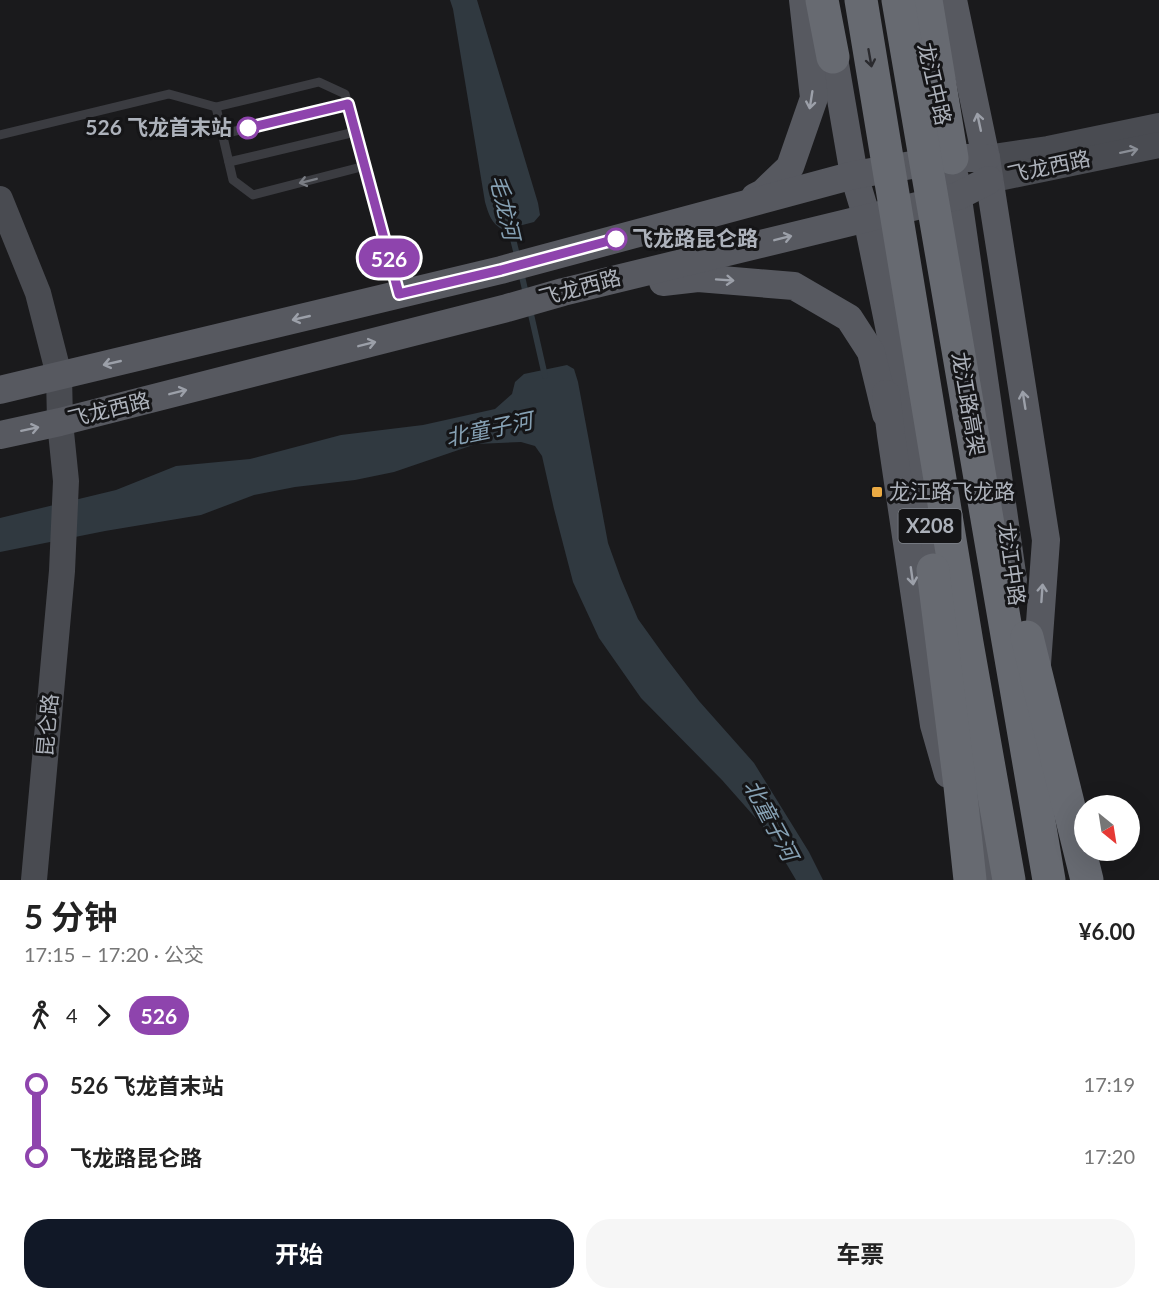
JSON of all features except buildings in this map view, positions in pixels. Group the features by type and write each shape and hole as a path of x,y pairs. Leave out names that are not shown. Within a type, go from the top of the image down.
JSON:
{"highway":[{"path":"824,0 833,57"},
{"name":"龙江路高架","path":"861,0 967,643 1009,880"},
{"name":"龙江路高架","path":"898,0 1048,880"},
{"path":"926,0 952,158"},
{"path":"904,32 952,225 978,418 1013,580 1088,880"},
{"path":"893,192 969,880"},
{"path":"960,786 977,880"}],"main road":[{"path":"732,208 764,194 790,167 814,98 803,0"},
{"path":"816,0 833,57"},
{"name":"龙江中路","path":"916,0 924,44 952,158 1033,714 1060,880"},
{"path":"953,0 988,169 1046,540 1033,714"},
{"name":"X208","path":"833,57 854,175 867,218 969,720 987,880"},
{"name":"飞龙西路","path":"0,390 501,270 854,175 952,158 988,169"},
{"name":"飞龙西路","path":"0,435 60,422 562,292 958,196 988,169"},
{"path":"867,218 891,435 934,725 977,880"},
{"path":"562,292 698,278 794,286 849,318 871,352 891,435"}],"street":[{"name":"飞龙西路","path":"988,169 1048,149 1159,126"},
{"name":"飞龙西路","path":"988,169 1159,145"},
{"name":"昆仑路","path":"0,199 38,292 59,375 60,422 66,481 62,571 34,880"}],"lane":[{"path":"0,135 169,94 216,107 319,82 345,94 399,294"},
{"path":"223,134 348,104"},
{"path":"216,107 233,180 253,195 365,166"},
{"path":"229,162 355,132"}],"water":[{"path":"450,0 477,0 538,203 540,215 534,222 503,230 493,221 488,211"},
{"name":"北童子河","path":"567,365 574,369 578,382 608,543 638,619 699,701 754,763 809,852 823,880 796,880 767,831 722,780 641,698 599,638 573,582 542,456 535,446 521,442 476,444 394,472 254,495 201,515 0,552 0,518 116,490 176,466 250,459 341,435 423,425 495,409 512,394 515,382 524,374"}],"waterway":[{"name":"毛龙河","path":"509,223 518,259"},
{"name":"毛龙河","path":"521,272 526,294"},
{"name":"毛龙河","path":"530,310 545,376"}],"bus line":[{"name":"526","path":"248,128 348,104 399,294 616,239"}],"place":[{"name":"526 飞龙首末站","path":"248,128"},
{"name":"飞龙路昆仑路","path":"616,239"},
{"name":"龙江路飞龙路","path":"877,492"}]}
